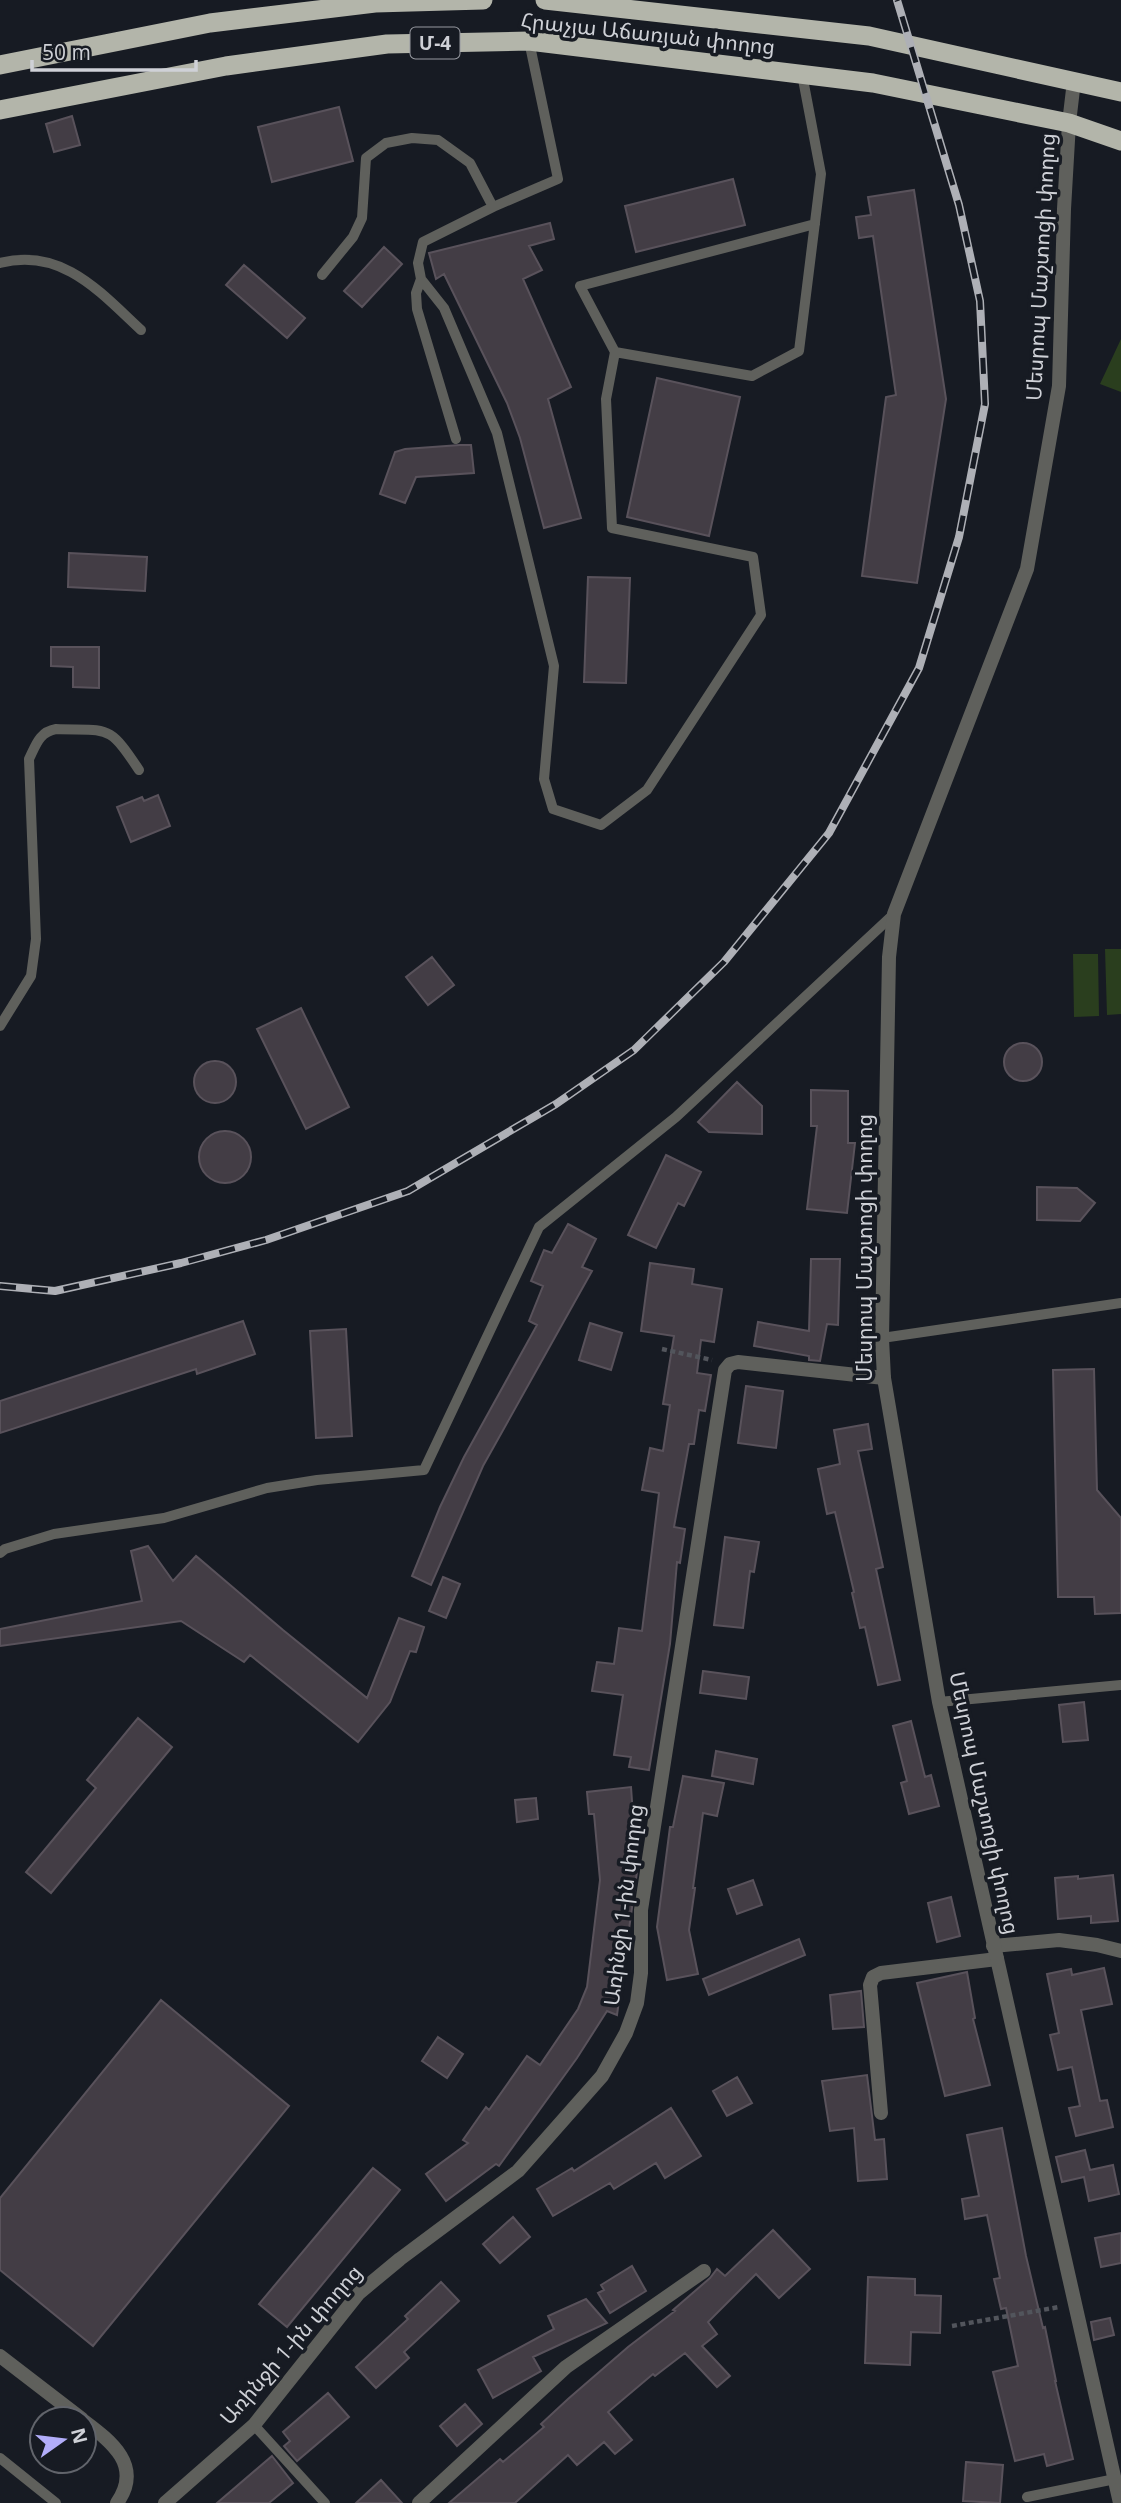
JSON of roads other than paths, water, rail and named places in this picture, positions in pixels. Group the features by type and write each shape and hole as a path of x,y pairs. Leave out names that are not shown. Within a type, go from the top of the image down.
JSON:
{"highway":[{"name":"Մ-4","path":"0,65 210,23 375,4 483,0"},
{"name":"Հրաչյա Աճառյան փողոց","path":"545,0 869,36 1120,92"},
{"name":"Հրաչյա Աճառյան փողոց","path":"0,110 226,66 374,45 529,41 873,83 1069,123 1121,141"}],"street":[{"name":"Մեսրոպ Մաշտոցի փողոց","path":"1074,81 1069,123 1059,386 1027,569 894,914 889,957 882,1338 884,1378 939,1702 1120,2503"},
{"name":"Առինջի 1-ին փողոց","path":"165,2503 254,2425 359,2293 518,2171 602,2077 626,2033 637,2003 641,1910 724,1370 730,1364 738,1362 884,1378"},
{"path":"881,2113 870,1985 873,1977 881,1973 1059,1940 1121,1951"},
{"path":"419,2503 566,2367 704,2272"},
{"path":"0,2356 64,2405"},
{"path":"98,2432 113,2443 126,2466 126,2490 117,2503"}],"lane":[{"path":"529,41 558,179 493,207 423,242 418,263 421,279 444,308 497,433 504,460 554,667 544,779 553,809 601,825 648,790 761,615 752,557 612,528 606,399 615,352 580,286 815,224"},
{"path":"615,352 752,376 799,351 821,174 802,74"},
{"path":"322,275 353,237 362,218 366,158 386,144 412,138 438,140 470,163 493,207"},
{"path":"0,263 10,260 54,262 98,290 141,330"},
{"path":"421,279 416,293 417,309 457,439"},
{"path":"0,1026 31,976 36,939 29,759 39,738 55,729 104,731 120,741 139,770"},
{"path":"0,1553 5,1549 54,1534 164,1518 267,1489 317,1480 424,1470 539,1227 676,1117 894,914"},
{"path":"882,1338 1121,1303"},
{"path":"939,1702 1121,1685"},
{"path":"254,2425 326,2503"},
{"path":"0,2458 56,2503"},
{"path":"1027,2497 1115,2479"}],"railway":[{"path":"0,1286 55,1291 181,1263 266,1240 408,1191 556,1104 634,1050 724,962 829,833 919,668 959,537 985,404 980,301 959,205 897,0"}]}
